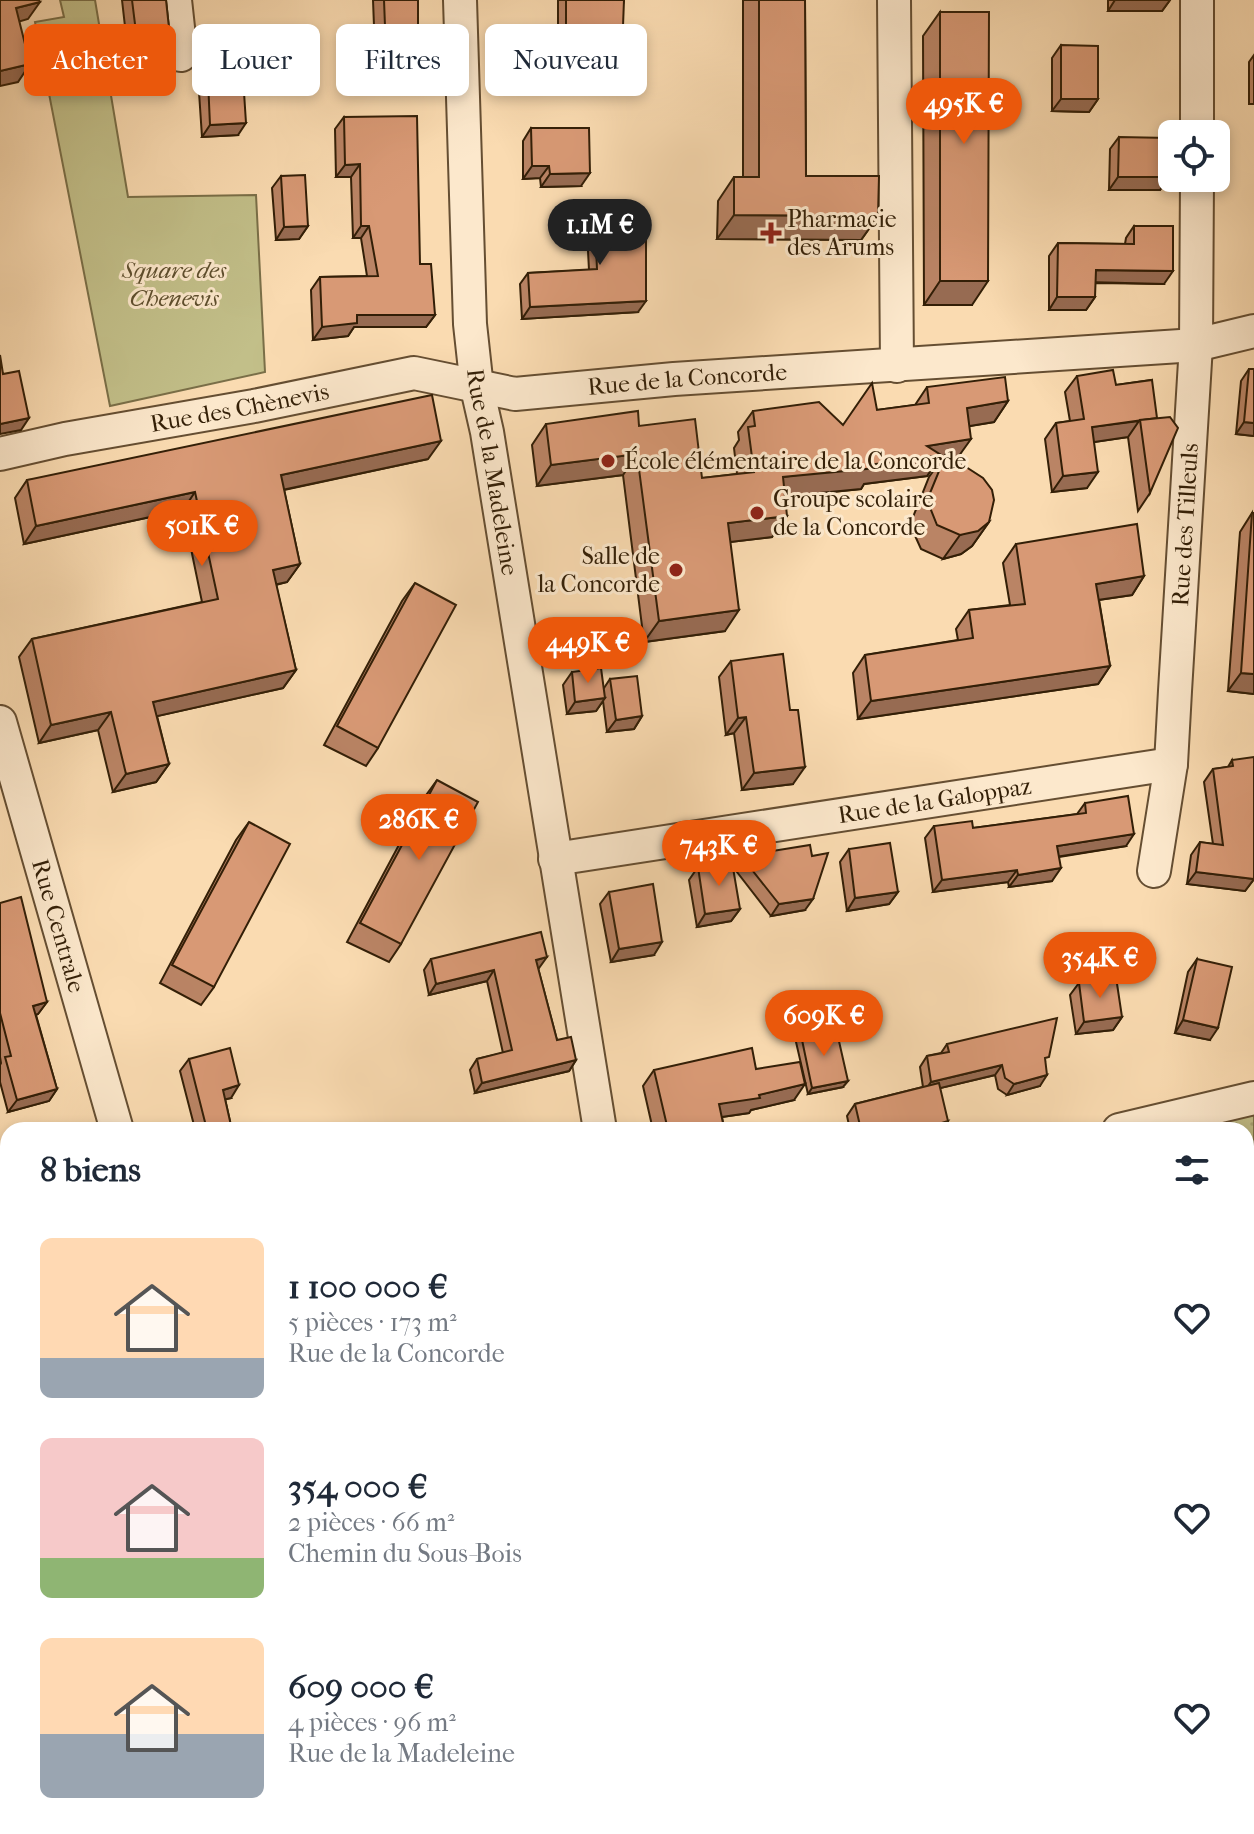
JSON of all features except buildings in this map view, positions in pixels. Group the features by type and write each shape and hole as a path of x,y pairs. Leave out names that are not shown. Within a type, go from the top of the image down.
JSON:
{"street":[{"path":"175,0 181,55"},
{"name":"Rue de la Madeleine","path":"460,0 470,324 477,388 487,432 599,1122"},
{"path":"894,0 897,366"},
{"path":"1197,0 1197,120"},
{"name":"Rue des Tilleuls","path":"1154,871 1171,764 1196,345 1197,192"},
{"name":"Rue de la Concorde","path":"477,388 515,394 674,379 1196,345 1254,331"},
{"name":"Rue des Chènevis","path":"0,454 414,373 477,388"},
{"name":"Rue Centrale","path":"0,722 115,1122"},
{"name":"Rue de la Galoppaz","path":"555,859 1171,764"},
{"path":"1153,1122 1254,1098"}],"green space":[{"name":"Square des Chenevis","path":"60,0 95,0 99,24 35,24 64,17"},
{"name":"Square des Chenevis","path":"49,96 111,96 128,197 256,195 265,372 110,406"},
{"path":"1254,1112 1254,1122 1213,1122"}],"place":[{"name":"Pharmacie des Arums","path":"771,233"},
{"name":"École élémentaire de la Concorde","path":"608,461"},
{"name":"Groupe scolaire de la Concorde","path":"757,513"},
{"name":"Salle de la Concorde","path":"676,570"}]}
